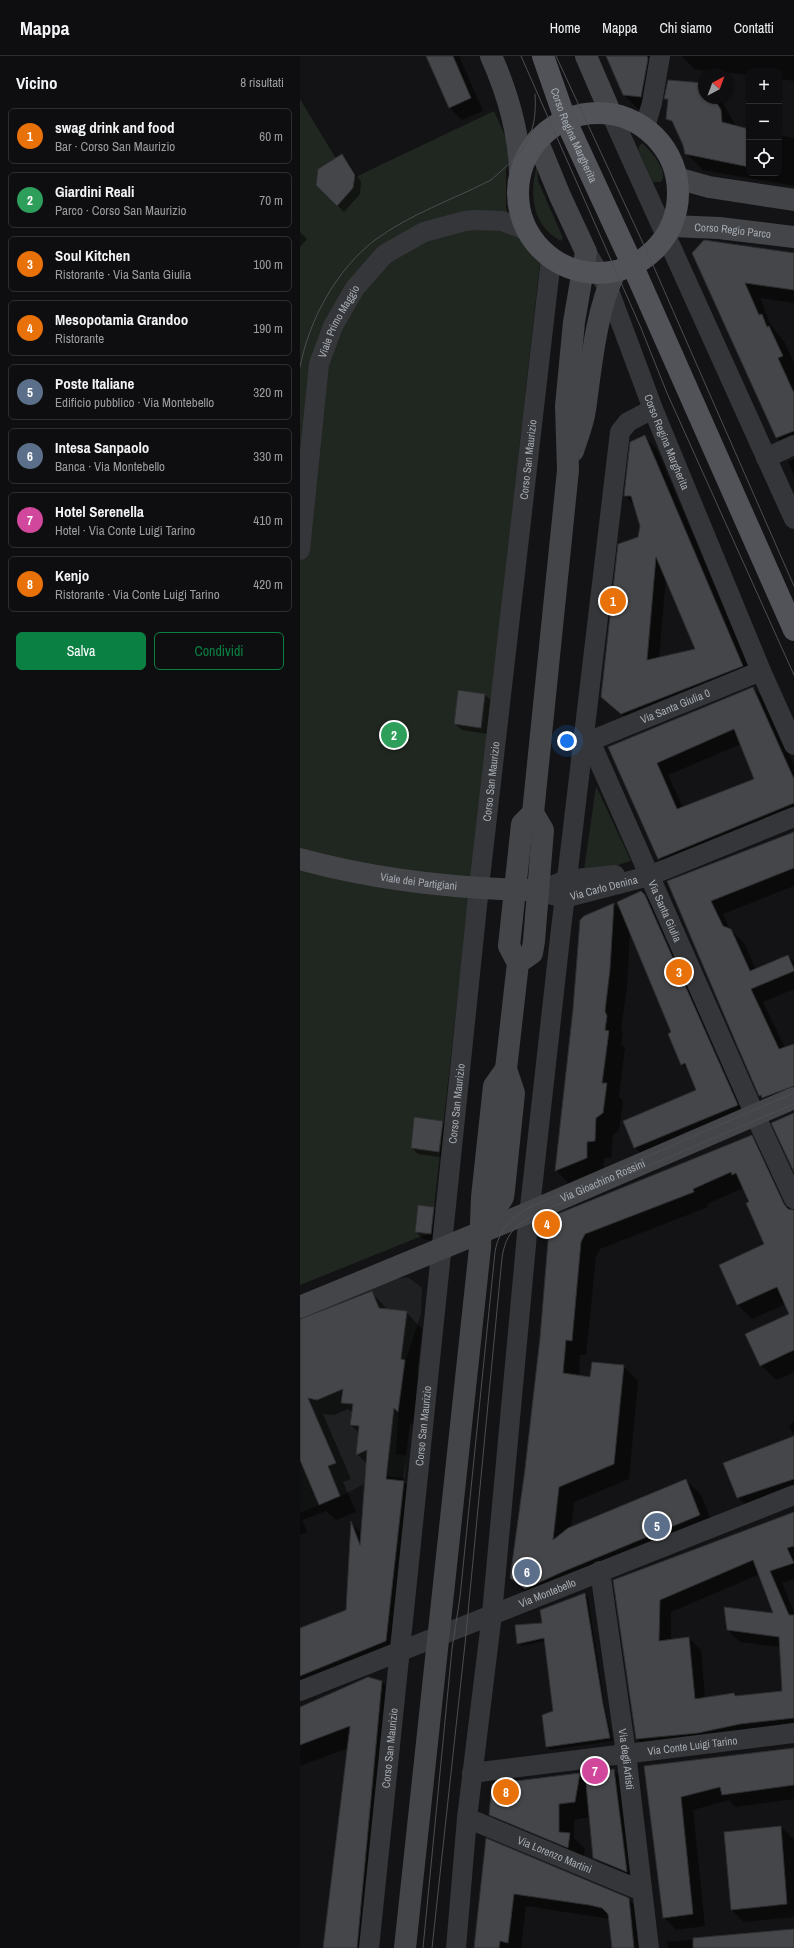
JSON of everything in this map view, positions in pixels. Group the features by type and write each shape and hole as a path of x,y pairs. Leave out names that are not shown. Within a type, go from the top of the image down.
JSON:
{"main road":[{"path":"491,56 504,85 516,129 520,172 517,192 520,211 526,230 537,246 552,259 604,271 649,256 669,231 678,202 677,178 667,152 660,141 644,127 629,119 611,114 584,113 565,119 550,128 537,140 525,160 520,172"},
{"name":"Corso Regina Margherita","path":"543,56 565,119 604,271"},
{"path":"586,56 611,114"},
{"name":"Corso Regina Margherita","path":"537,140 560,196 604,271 794,630"},
{"path":"677,178 709,187 794,200"},
{"name":"Corso Regio Parco","path":"669,231 719,228 794,237"},
{"path":"518,963 532,953 538,891 543,830 533,813 568,470 566,406 574,322 604,271"},
{"path":"568,470 585,411 604,271"},
{"path":"405,1948 482,1230 482,1197 494,1086 506,1069 518,963 509,946 514,890 522,824 533,813"},
{"name":"Viale dei Partigiani","path":"300,859 370,875 479,888 538,891"},
{"name":"Via Gioachino Rossini","path":"300,1307 482,1230 530,1212 794,1098"}],"street":[{"path":"644,127 652,103 660,56"},
{"path":"611,114 669,231 766,458 794,519"},
{"name":"Viale Primo Maggio","path":"300,550 319,364 333,326 355,288 385,254 424,232 465,221 476,220 502,221 526,230"},
{"name":"Corso San Maurizio","path":"369,1948 479,888 552,259"},
{"name":"Corso Regina Margherita","path":"604,271 653,409 761,671 794,745"},
{"path":"456,1948 467,1818 492,1614 530,1212 565,889 587,737 620,432 623,426 628,422 653,409"},
{"path":"766,458 794,445"},
{"name":"Via Santa Giulia 0","path":"587,737 761,671"},
{"name":"Via Santa Giulia","path":"587,737 755,1115 794,1199"},
{"name":"Via Carlo Denina","path":"538,891 565,889 648,872 794,817"},
{"name":"Via Montebello","path":"300,1691 794,1495"},
{"name":"Via degli Artisti","path":"600,1571 626,1753 649,1948"},
{"name":"Via Conte Luigi Tarino","path":"472,1773 794,1733"},
{"name":"Via Lorenzo Martini","path":"467,1818 642,1891"}],"shaded area":[{"path":"300,99 349,180 494,111 511,149 506,170 506,208 517,235 540,263 431,1234 422,1236 300,1285"},
{"path":"642,143 658,161 661,167 663,178 661,182 653,182 639,151 639,146"},
{"path":"537,165 538,181 563,238 561,241 544,227 535,208 533,187"},
{"path":"596,786 631,861 605,869 584,870"},
{"path":"408,1277 422,1288 421,1314 401,1375 396,1454 406,1455 405,1478 364,1475 364,1484 341,1496 300,1513 300,1319 395,1279"}],"building":[{"path":"426,56 453,56 471,98 449,108"},
{"path":"606,56 647,56 648,59 641,97 623,95"},
{"path":"668,80 698,82 698,104 718,104 721,110 722,122 746,128 746,166 685,154 683,145 672,121 666,119 668,99 664,99"},
{"path":"342,154 355,175 353,188 337,206 316,185 318,169"},
{"path":"704,240 794,253 794,290 745,283 759,315 762,314 767,327 769,326 783,356 778,358 794,393 794,431 776,438 692,253"},
{"path":"645,435 743,666 621,714 601,697 618,544 638,537 640,526 631,496 624,496 630,442","holes":["656,557 695,649 647,660"]},
{"path":"753,687 794,779 794,803 658,859 608,747","holes":["734,729 754,779 677,809 657,763"]},
{"path":"458,690 485,694 481,728 454,724"},
{"path":"794,832 794,868 711,901 723,926 731,929 750,971 788,955 794,969 794,971 751,989 779,1049 794,1044 794,1086 762,1098 761,1095 759,1096 667,881"},
{"path":"641,891 645,895 738,1105 634,1148 623,1121 696,1090 685,1063 681,1065 668,1034 671,1032 617,902"},
{"path":"614,903 610,969 605,1011 607,1016 605,1030 609,1031 602,1083 607,1083 603,1113 596,1118 595,1141 587,1142 587,1158 555,1171 573,1009 580,920 584,916"},
{"path":"794,1113 794,1172 771,1123"},
{"path":"414,1117 443,1121 439,1152 411,1148"},
{"path":"752,1135 784,1204 788,1209 794,1210 794,1350 760,1366 745,1334 789,1314 777,1287 737,1305 719,1265 764,1244 746,1203 749,1202 736,1173 732,1175 731,1172 693,1189 694,1192 585,1234 581,1242 572,1341 566,1340 563,1373 590,1377 592,1362 624,1365 614,1464 559,1487 553,1540 568,1528 686,1479 700,1515 525,1589 510,1578 525,1469 540,1338 550,1217"},
{"path":"418,1205 434,1207 431,1234 415,1232"},
{"path":"372,1291 379,1308 407,1311 401,1359 405,1360 398,1412 394,1408 386,1479 404,1481 386,1641 300,1676 300,1628 346,1610 351,1521 360,1545 367,1450 356,1455 359,1426 350,1425 353,1404 341,1403 343,1389 317,1400 308,1398 336,1463 328,1466 340,1496 319,1505 300,1460 300,1319"},
{"path":"794,1436 794,1479 737,1498 723,1463"},
{"path":"794,1512 794,1546 787,1548 794,1563 770,1571 789,1615 794,1615 794,1718 740,1724 698,1733 636,1739 613,1580","holes":["753,1560 773,1613 724,1607 727,1630 779,1637 782,1691 735,1696 734,1693 695,1699 689,1637 659,1641 660,1600"]},
{"path":"585,1593 610,1738 546,1747 542,1715 553,1711 544,1638 517,1644 515,1625 542,1623 540,1610"},
{"path":"368,1677 382,1681 357,1948 323,1948 350,1726 300,1745 300,1707"},
{"path":"794,1748 794,1785 722,1795 720,1787 681,1797 693,1914 663,1918 644,1766"},
{"path":"614,1769 627,1872 593,1858 585,1773"},
{"path":"580,1773 575,1802 559,1804 559,1832 570,1833 568,1848 489,1815 492,1784"},
{"path":"781,1826 787,1904 731,1910 724,1832"},
{"path":"486,1838 629,1898 634,1948 612,1948 608,1914 602,1908 514,1894 508,1943 500,1941 499,1948 474,1948"},
{"path":"794,1929 794,1948 693,1948 693,1938"}],"tram line":[{"path":"521,56 641,328 667,393 794,675"},
{"path":"556,56 649,256 794,586"},
{"path":"300,367 304,349 317,314 326,297 348,266 375,240 402,222 491,180 502,170 519,153 531,133 534,122 535,94"},
{"path":"423,1948 452,1649 460,1597 495,1252 499,1237 507,1225 517,1215 530,1207 794,1093"},
{"path":"432,1948 465,1644 502,1258 506,1241 514,1229 525,1220 540,1212 794,1104"}],"place":[{"name":"swag drink and food","path":"613,601"},
{"name":"Giardini Reali","path":"394,735"},
{"name":"Soul Kitchen","path":"679,972"},
{"name":"Mesopotamia Grandoo","path":"547,1224"},
{"name":"Poste Italiane","path":"657,1526"},
{"name":"Intesa Sanpaolo","path":"527,1572"},
{"name":"Hotel Serenella","path":"595,1771"},
{"name":"Kenjo","path":"506,1792"}]}
